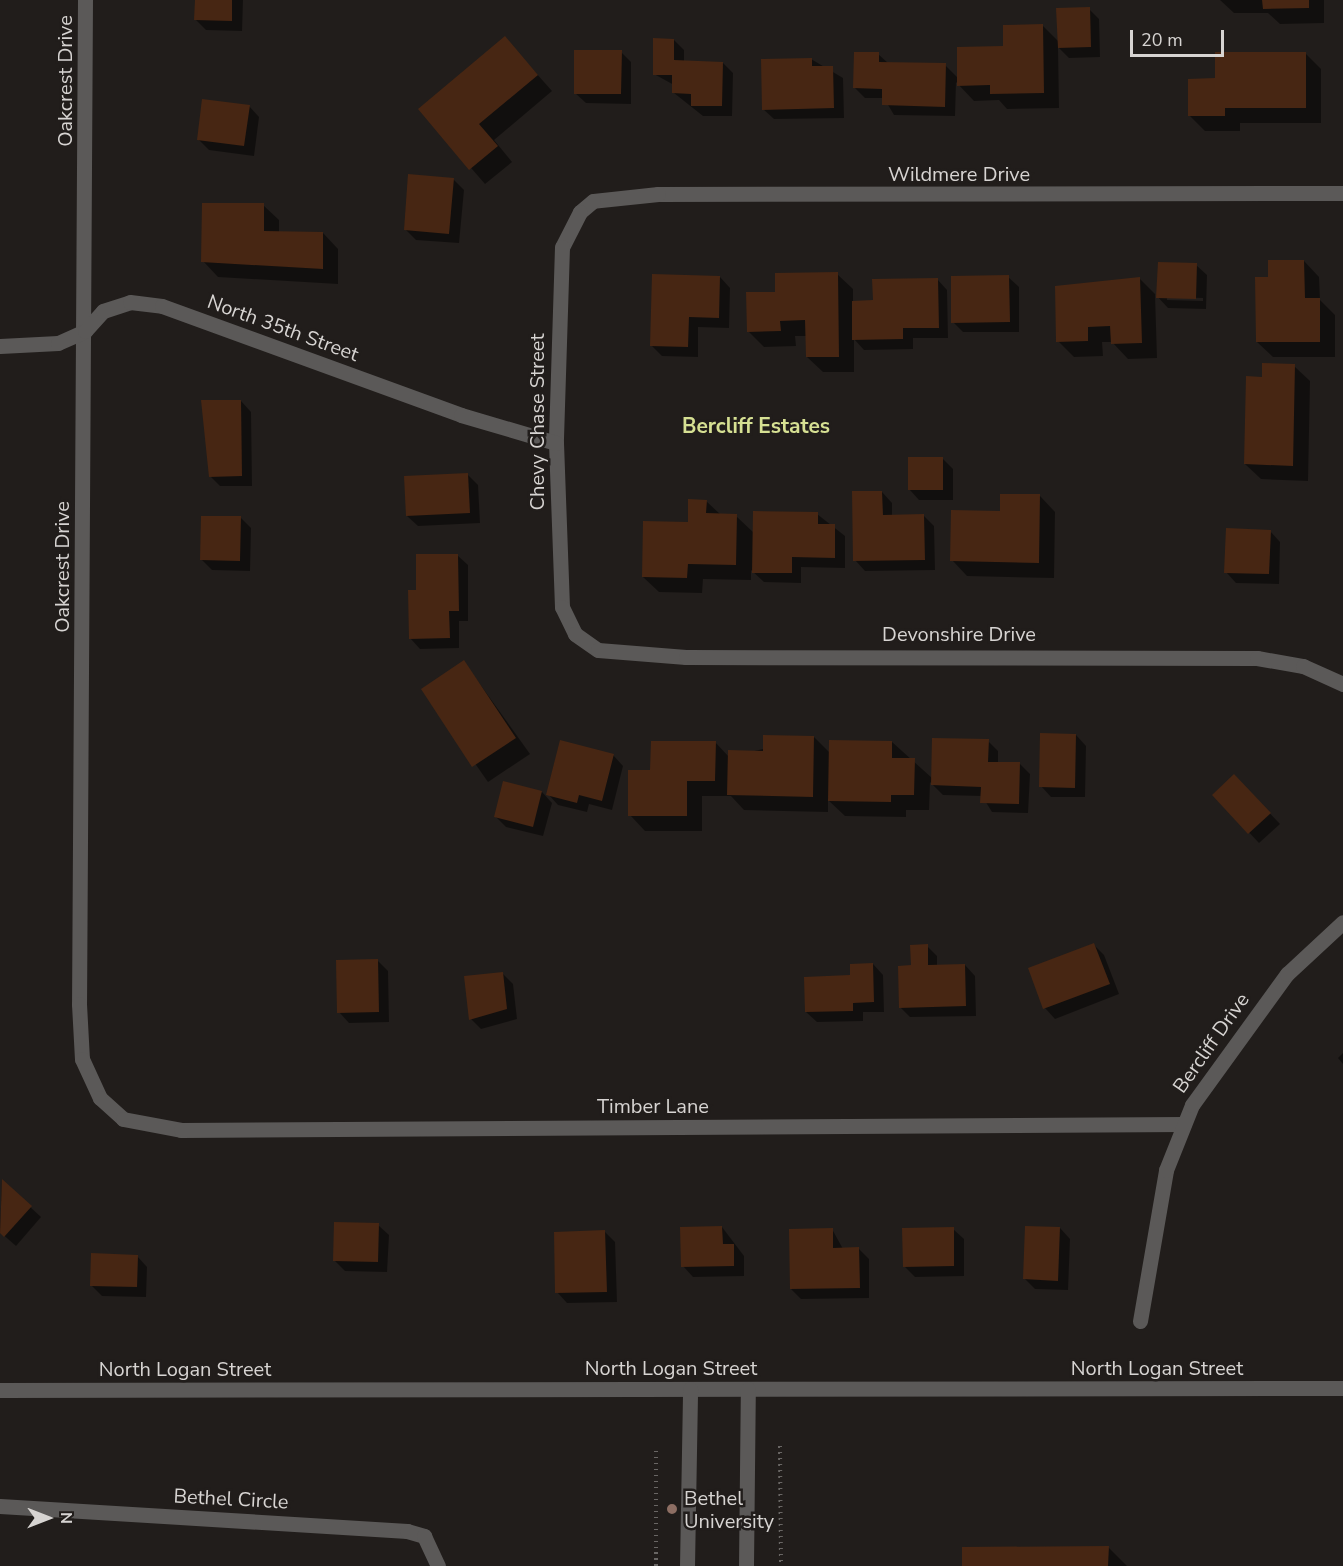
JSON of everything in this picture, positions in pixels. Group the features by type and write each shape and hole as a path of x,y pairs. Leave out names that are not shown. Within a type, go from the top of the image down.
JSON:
{"street":[{"name":"Oakcrest Drive","path":"85,0 86,331 79,1004 82,1059 100,1098 123,1119"},
{"name":"Wildmere Drive","path":"580,212 593,201 658,194 1343,193"},
{"name":"Chevy Chase Street","path":"575,634 562,607 556,443 559,275 562,247 580,212"},
{"name":"North 35th Street","path":"0,346 58,343 86,331 103,311 130,302 162,306 461,415 556,443"},
{"name":"Devonshire Drive","path":"575,634 598,650 624,656 1257,658 1303,666 1343,684"},
{"name":"Bercliff Drive","path":"1140,1321 1166,1170 1184,1124 1237,1038 1287,974 1343,922"},
{"name":"Timber Lane","path":"123,1119 181,1130 1184,1124"},
{"name":"North Logan Street","path":"0,1390 1343,1388"},
{"path":"687,1566 690,1389"},
{"path":"746,1566 748,1389"},
{"name":"Bethel Circle","path":"0,1506 407,1531 424,1536 438,1566"}],"path":[{"path":"656,1566 657,1446"},
{"path":"780,1446 781,1566"}],"building":[{"path":"195,0 232,0 232,21 194,20"},
{"path":"1262,0 1309,0 1309,8 1263,9"},
{"path":"1090,7 1091,47 1058,48 1056,8"},
{"path":"1043,24 1044,93 990,94 990,85 957,86 957,47 1003,46 1003,25"},
{"path":"505,36 538,75 479,124 498,146 469,170 418,109"},
{"path":"653,38 674,39 674,60 723,62 722,106 691,106 691,94 672,93 672,75 653,75"},
{"path":"574,50 622,50 621,94 574,94"},
{"path":"854,52 879,52 879,62 946,63 945,107 882,105 882,89 853,88"},
{"path":"1215,52 1306,52 1306,108 1225,108 1225,116 1188,116 1188,79 1215,78"},
{"path":"812,58 812,66 833,66 834,108 762,110 761,59"},
{"path":"202,99 250,105 244,146 197,140"},
{"path":"408,174 454,178 449,234 404,230"},
{"path":"202,203 264,203 264,231 323,232 323,269 201,262"},
{"path":"1268,260 1304,260 1305,298 1320,298 1320,342 1256,342 1255,277 1268,277"},
{"path":"1158,262 1197,263 1196,299 1156,298"},
{"path":"838,272 839,357 806,357 805,320 780,321 781,331 747,332 746,292 775,292 775,273"},
{"path":"652,274 720,276 719,318 689,317 688,347 650,346"},
{"path":"1009,275 1010,322 951,323 951,276"},
{"path":"1140,277 1142,343 1111,344 1110,326 1088,327 1088,341 1056,342 1055,286"},
{"path":"938,278 939,328 903,328 903,339 852,340 852,301 873,300 872,279"},
{"path":"1262,363 1295,364 1293,466 1244,464 1246,376 1262,377"},
{"path":"201,400 241,400 242,476 209,477"},
{"path":"908,457 943,457 943,490 908,490"},
{"path":"468,473 470,513 406,516 404,476"},
{"path":"852,491 882,491 883,515 924,514 925,560 853,561"},
{"path":"1000,494 1040,494 1039,563 950,561 951,510 1000,511"},
{"path":"688,499 707,500 706,513 737,514 736,565 688,564 687,578 642,577 643,521 688,522"},
{"path":"753,511 818,512 818,524 835,524 835,558 792,557 792,573 752,573"},
{"path":"201,516 241,516 240,561 200,560"},
{"path":"1226,528 1271,530 1269,574 1224,573"},
{"path":"416,554 458,554 459,611 449,611 450,638 409,639 408,590 416,590"},
{"path":"464,660 516,738 472,767 421,689"},
{"path":"1040,733 1076,734 1075,788 1039,787"},
{"path":"763,735 814,736 813,797 727,795 728,750 763,751"},
{"path":"932,738 989,739 988,762 1020,762 1019,804 980,803 981,787 931,785"},
{"path":"560,740 614,754 602,801 579,795 577,803 546,795"},
{"path":"829,740 892,741 892,758 915,758 914,795 891,795 891,802 828,801"},
{"path":"651,741 716,741 715,781 687,781 687,816 628,816 628,770 650,770"},
{"path":"1234,774 1271,813 1248,834 1212,795"},
{"path":"503,781 542,791 533,827 494,817"},
{"path":"1094,943 1110,984 1043,1009 1028,968"},
{"path":"928,944 928,965 965,964 966,1006 899,1008 898,966 911,965 910,945"},
{"path":"378,959 379,1012 337,1013 336,960"},
{"path":"873,963 874,1002 853,1003 853,1011 805,1012 804,977 850,975 850,964"},
{"path":"503,972 507,1009 469,1020 464,976"},
{"path":"2,1179 32,1206 4,1237 0,1233"},
{"path":"334,1222 379,1223 378,1262 333,1261"},
{"path":"722,1226 723,1244 734,1244 734,1266 681,1267 680,1227"},
{"path":"1025,1226 1060,1227 1058,1281 1023,1279"},
{"path":"954,1227 954,1266 903,1267 902,1228"},
{"path":"833,1228 833,1248 859,1247 860,1288 790,1289 789,1229"},
{"path":"605,1230 607,1292 555,1293 554,1232"},
{"path":"91,1253 138,1255 137,1287 90,1286"},
{"path":"1109,1546 1108,1566 962,1566 962,1547"}],"place":[{"name":"Bethel University","path":"672,1509"}],"district":[{"name":"Bercliff Estates","path":"756,426"}]}
